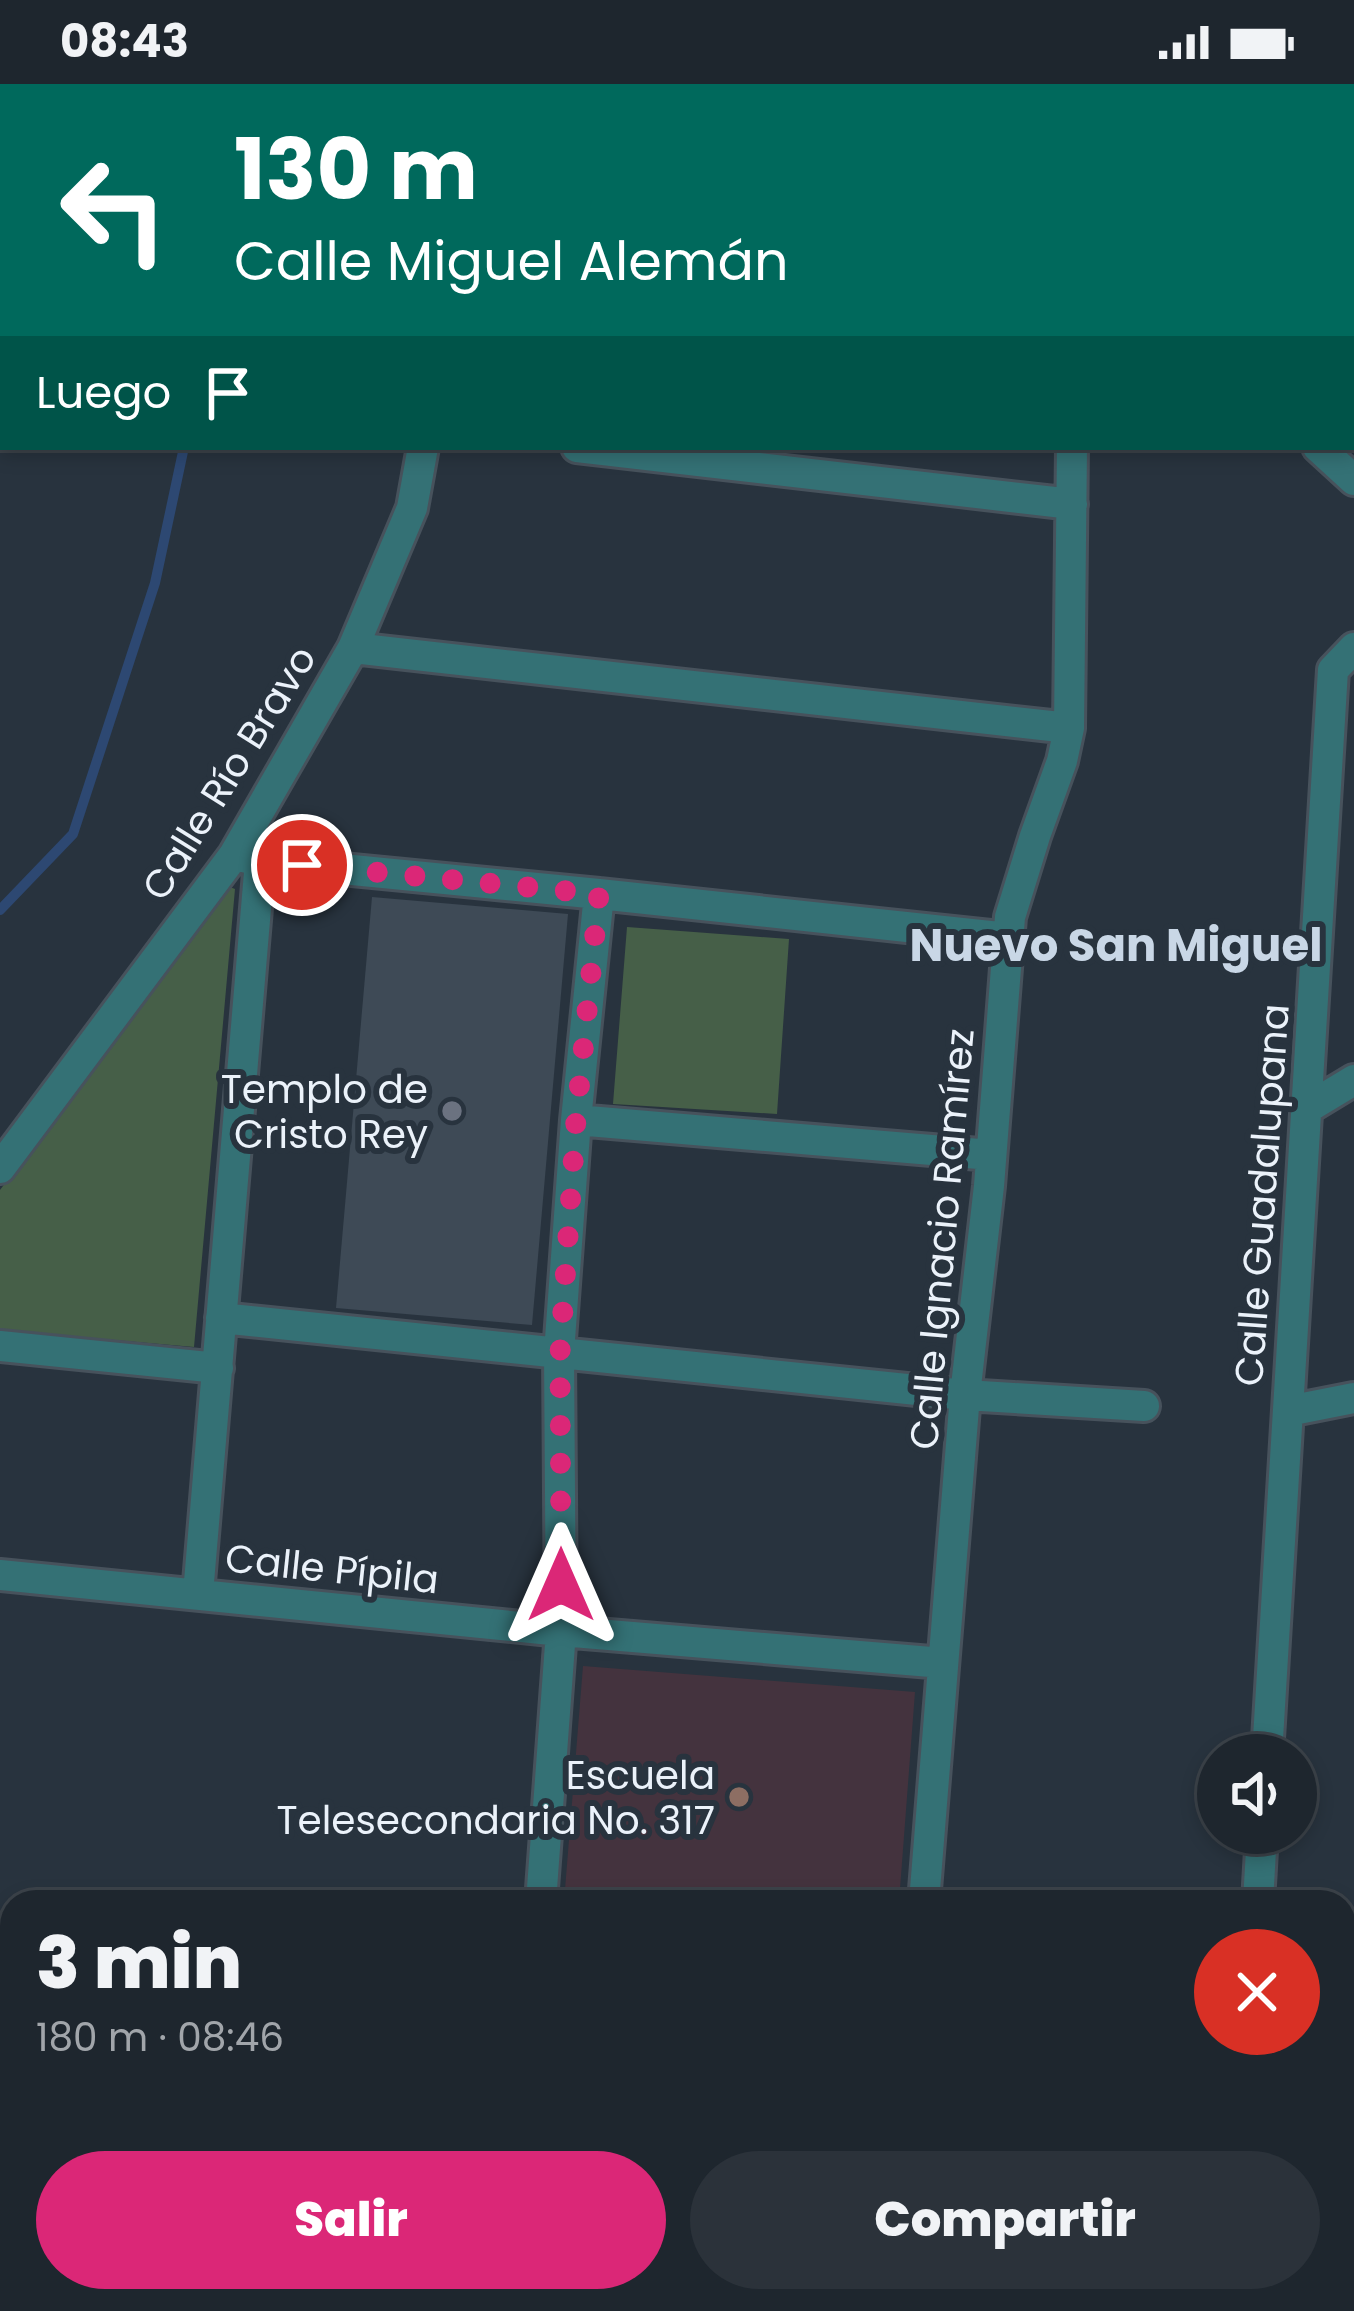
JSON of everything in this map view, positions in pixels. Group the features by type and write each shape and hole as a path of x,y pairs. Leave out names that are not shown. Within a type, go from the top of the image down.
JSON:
{"street":[{"name":"Calle Río Bravo","path":"0,1168 247,858 353,648 412,508 422,450"},
{"path":"603,450 1072,504"},
{"name":"Calle Ignacio Ramírez","path":"925,1890 1010,917 1069,728 1072,450"},
{"path":"1321,450 1354,480"},
{"path":"353,648 1069,728"},
{"name":"Calle Guadalupana","path":"1268,1734 1306,1109 1343,711 1333,670 1354,648"},
{"path":"198,1594 218,1368 247,858 1009,938"},
{"path":"543,1890 561,1631 560,1353 576,1120 599,894"},
{"path":"1306,1109 1354,1080"},
{"path":"576,1120 991,1155"},
{"path":"221,1318 965,1395 1144,1406"},
{"path":"0,1346 218,1368"},
{"path":"1288,1411 1354,1398"},
{"name":"Calle Pípila","path":"0,1575 561,1631 944,1663"},
{"path":"1259,1890 1261,1854"}],"shaded area":[{"name":"Escuela Telesecondaria No. 317","path":"583,1666 915,1692 900,1890 565,1890"}],"green space":[{"path":"227,886 235,889 194,1347 0,1330 0,1190"},
{"path":"627,927 789,939 777,1114 613,1104"}],"building":[{"name":"Templo de Cristo Rey","path":"372,897 568,914 532,1325 336,1308"}],"waterway":[{"path":"0,910 73,834 155,583 183,450"}],"place":[{"name":"Templo de Cristo Rey","path":"452,1111"},
{"name":"Escuela Telesecondaria No. 317","path":"739,1797"}],"district":[{"name":"Nuevo San Miguel","path":"1116,945"}],"route":[{"path":"302,865 599,894 576,1120 560,1353 561,1585"}]}
